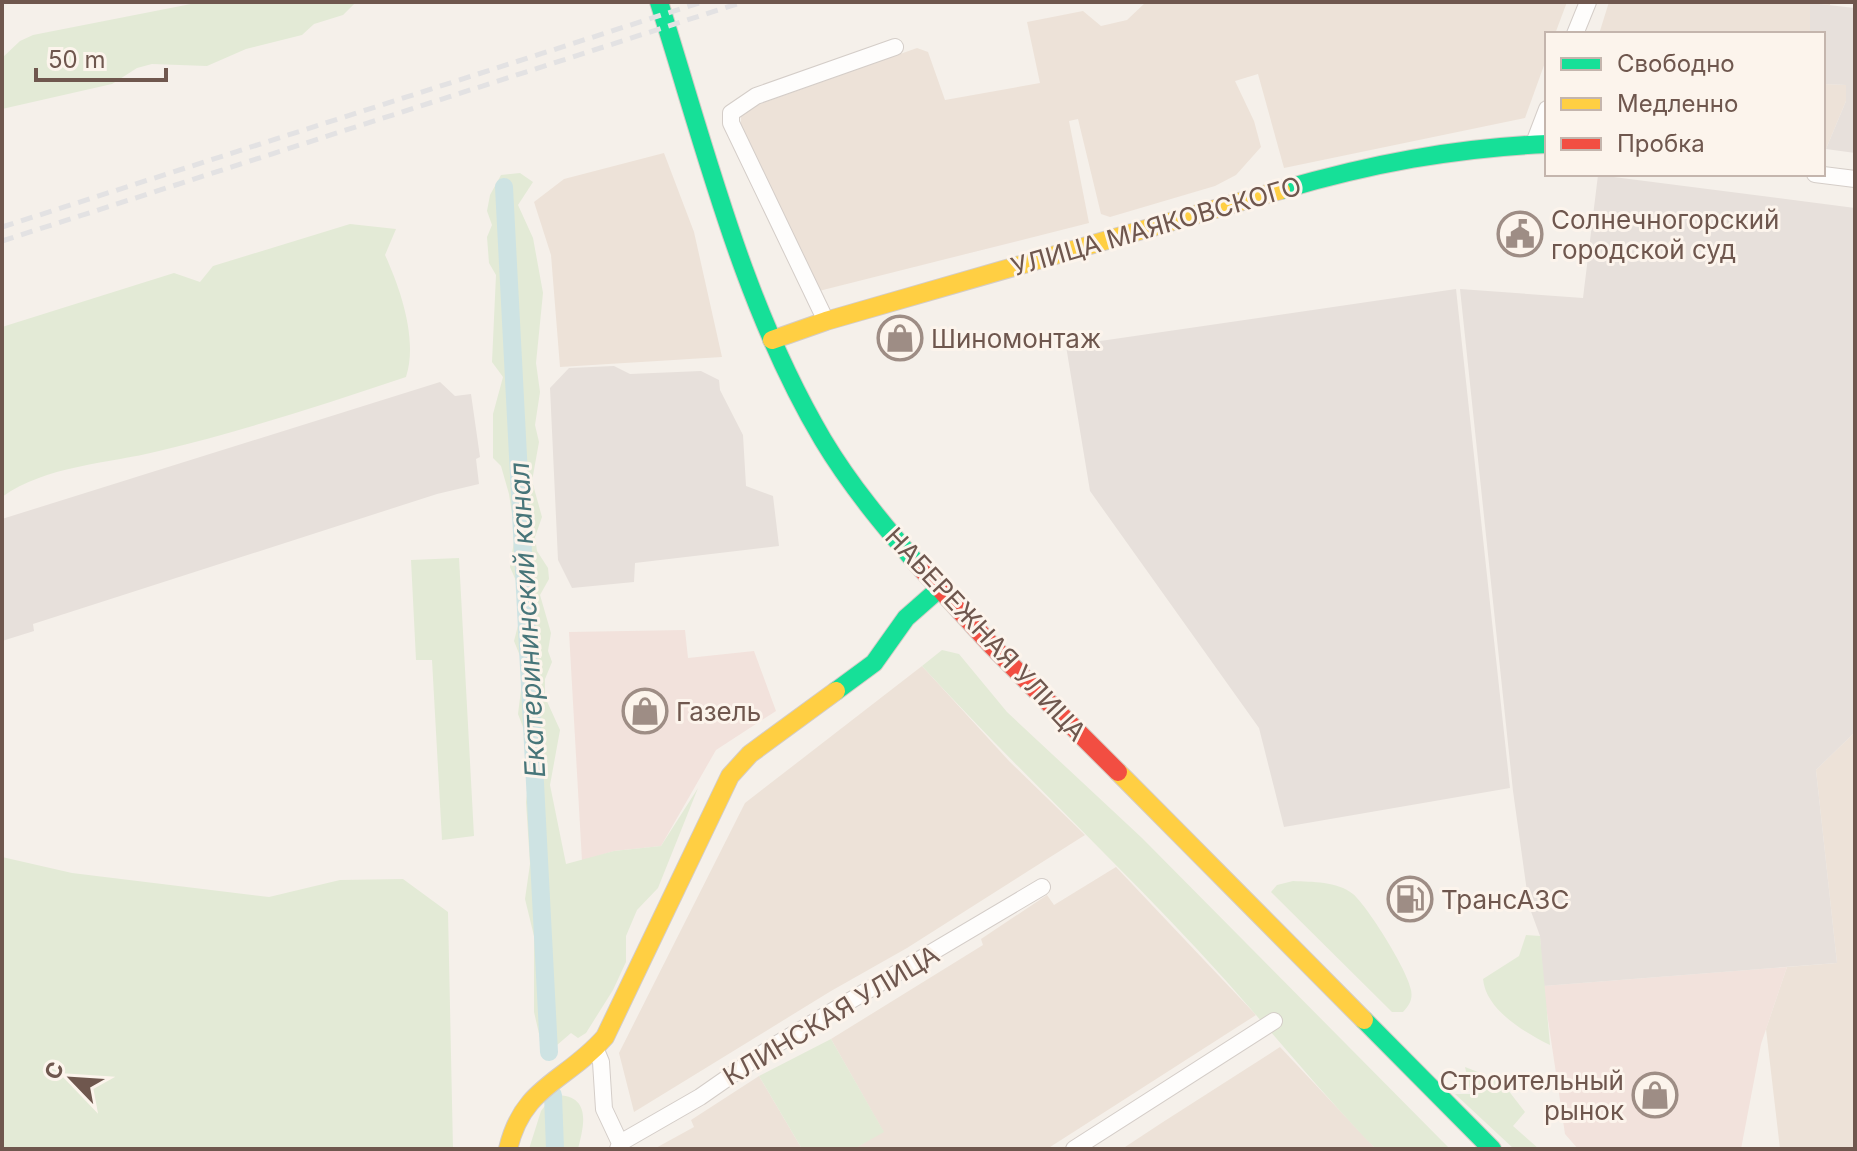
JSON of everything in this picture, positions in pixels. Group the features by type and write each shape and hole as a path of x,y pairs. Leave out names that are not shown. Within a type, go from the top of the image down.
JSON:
{"street":[{"name":"НАБЕРЕЖНАЯ УЛИЦА","path":"659,2 751,290 799,397 849,479 939,589 1100,757 1492,1149"},
{"path":"1576,32 1588,2"},
{"path":"826,321 731,123 731,113 756,96 895,47"},
{"path":"1541,143 1545,120"},
{"name":"УЛИЦА МАЯКОВСКОГО","path":"772,340 826,321 1343,172 1473,147 1541,143"},
{"path":"1825,175 1855,179"},
{"path":"508,1149 513,1123 522,1106 541,1088 596,1050 626,999 697,840 730,776 750,754 874,663 906,618 939,589"},
{"name":"КЛИНСКАЯ УЛИЦА","path":"619,1146 700,1097 772,1047 1042,887"},
{"path":"1074,1149 1274,1021"},
{"path":"596,1050 601,1062 604,1109 619,1146"}],"shaded area":[{"path":"1146,2 1567,2 1556,32 1545,32 1545,63 1525,118 1284,168 1258,74 1235,81 1254,121 1261,147 1236,175 1215,186 1110,217 1101,214 1078,119 1069,121 1089,223 811,293 803,289 741,125 741,114 746,109 917,48 928,52 945,100 1040,83 1027,22 1083,11 1101,26 1127,20"},
{"path":"1609,2 1830,2 1830,5 1810,3 1810,32 1600,32"},
{"path":"1810,3 1855,8 1855,153 1826,149 1846,101 1846,85 1825,84 1825,32 1810,32"},
{"path":"1825,84 1846,85 1846,101 1826,149"},
{"path":"664,153 694,232 722,357 560,367 551,255 534,202 564,179"},
{"path":"1598,176 1855,208 1855,732 1816,770 1837,963 1543,986 1540,936 1529,906 1513,791 1460,289 1583,298"},
{"path":"1456,289 1510,788 1284,827 1259,728 1090,491 1066,346"},
{"path":"614,366 630,374 701,371 719,380 720,390 743,435 746,486 773,496 779,546 635,563 634,582 572,588 558,560 550,388 569,368"},
{"path":"440,382 455,396 471,394 480,457 476,459 479,484 437,494 33,624 34,631 2,641 2,519"},
{"path":"685,630 688,658 754,651 776,711 716,750 661,846 614,851 582,861 569,632"},
{"path":"922,666 1009,761 1085,835 907,948 634,1112 619,1053 745,803"},
{"path":"1855,732 1855,1149 1780,1149 1766,1029 1787,967 1837,963 1816,770"},
{"path":"1116,867 1256,1015 1047,1149 854,1149 883,1131 831,1039 983,945 981,939 1047,895 1054,905"},
{"name":"Строительный рынок","path":"1787,967 1761,1044 1741,1149 1578,1149 1565,1134 1543,986"},
{"path":"1280,1047 1376,1149 1122,1149 1163,1122"},
{"path":"759,1076 802,1149 654,1149 694,1127 691,1120"}],"green space":[{"path":"201,2 356,2 343,15 314,24 302,35 246,49 207,66 152,64 137,68 112,84 2,109 2,58 20,41 33,35"},
{"path":"520,173 533,182 518,205 533,238 543,293 536,363 540,392 535,425 539,442 532,481 542,517 535,537 537,551 548,568 549,579 540,595 551,633 548,651 552,662 545,679 545,697 560,730 550,785 566,864 614,851 661,846 698,788 658,888 637,910 626,936 626,962 613,990 586,1033 578,1038 571,1033 549,1052 543,1051 534,1012 534,936 525,899 530,864 526,802 529,777 526,735 518,714 524,666 514,641 522,610 520,590 510,567 515,534 501,466 493,458 493,414 503,377 492,362 496,275 489,263 487,237 492,225 487,211 490,195 501,175"},
{"path":"350,224 396,229 385,255 402,299 409,331 406,377 222,435 58,472 20,486 2,497 2,327 174,273 200,282 213,266"},
{"path":"459,558 474,836 442,840 432,660 416,660 411,560"},
{"path":"942,650 959,654 1007,712 1142,838 1450,1149 1376,1149 1175,926 922,666"},
{"path":"2,857 72,873 269,897 340,880 403,879 448,912 453,1149 2,1149"},
{"path":"1293,881 1340,887 1360,901 1408,981 1411,997 1403,1012 1392,1012 1271,892 1277,885"},
{"path":"1526,935 1540,936 1550,1045 1508,1019 1491,1001 1483,979 1519,956"},
{"path":"831,1039 884,1132 854,1149 802,1149 759,1076"},
{"path":"1465,1067 1501,1081 1525,1112 1513,1126 1539,1149 1514,1149 1455,1094 1471,1094"},
{"path":"553,1095 574,1099 579,1105 583,1120 578,1149 529,1149 541,1111"}],"waterway":[{"name":"Екатерининский канал","path":"504,187 549,1052"},
{"name":"Екатерининский канал","path":"553,1095 555,1149"}],"railway":[{"path":"2,227 702,2"},
{"path":"2,241 743,2"}],"traffic: fast":[{"path":"659,2 710,170 770,335 833,457 919,566"},
{"path":"1281,190 1412,159 1479,149 1545,144"},
{"path":"836,691 874,663 906,618 939,589"},
{"path":"1364,1020 1492,1149"}],"traffic: slow":[{"path":"772,340 826,321 1281,190"},
{"path":"508,1149 515,1128 535,1097 605,1037 730,776 750,754 836,691"},
{"path":"1118,772 1364,1020"}],"traffic: jam":[{"path":"919,566 992,646 1118,772"}],"place":[{"name":"Солнечногорский городской суд","path":"1520,234"},
{"name":"Шиномонтаж","path":"900,338"},
{"name":"Газель","path":"645,711"},
{"name":"ТрансАЗС","path":"1410,899"},
{"name":"Строительный рынок","path":"1655,1095"}]}
